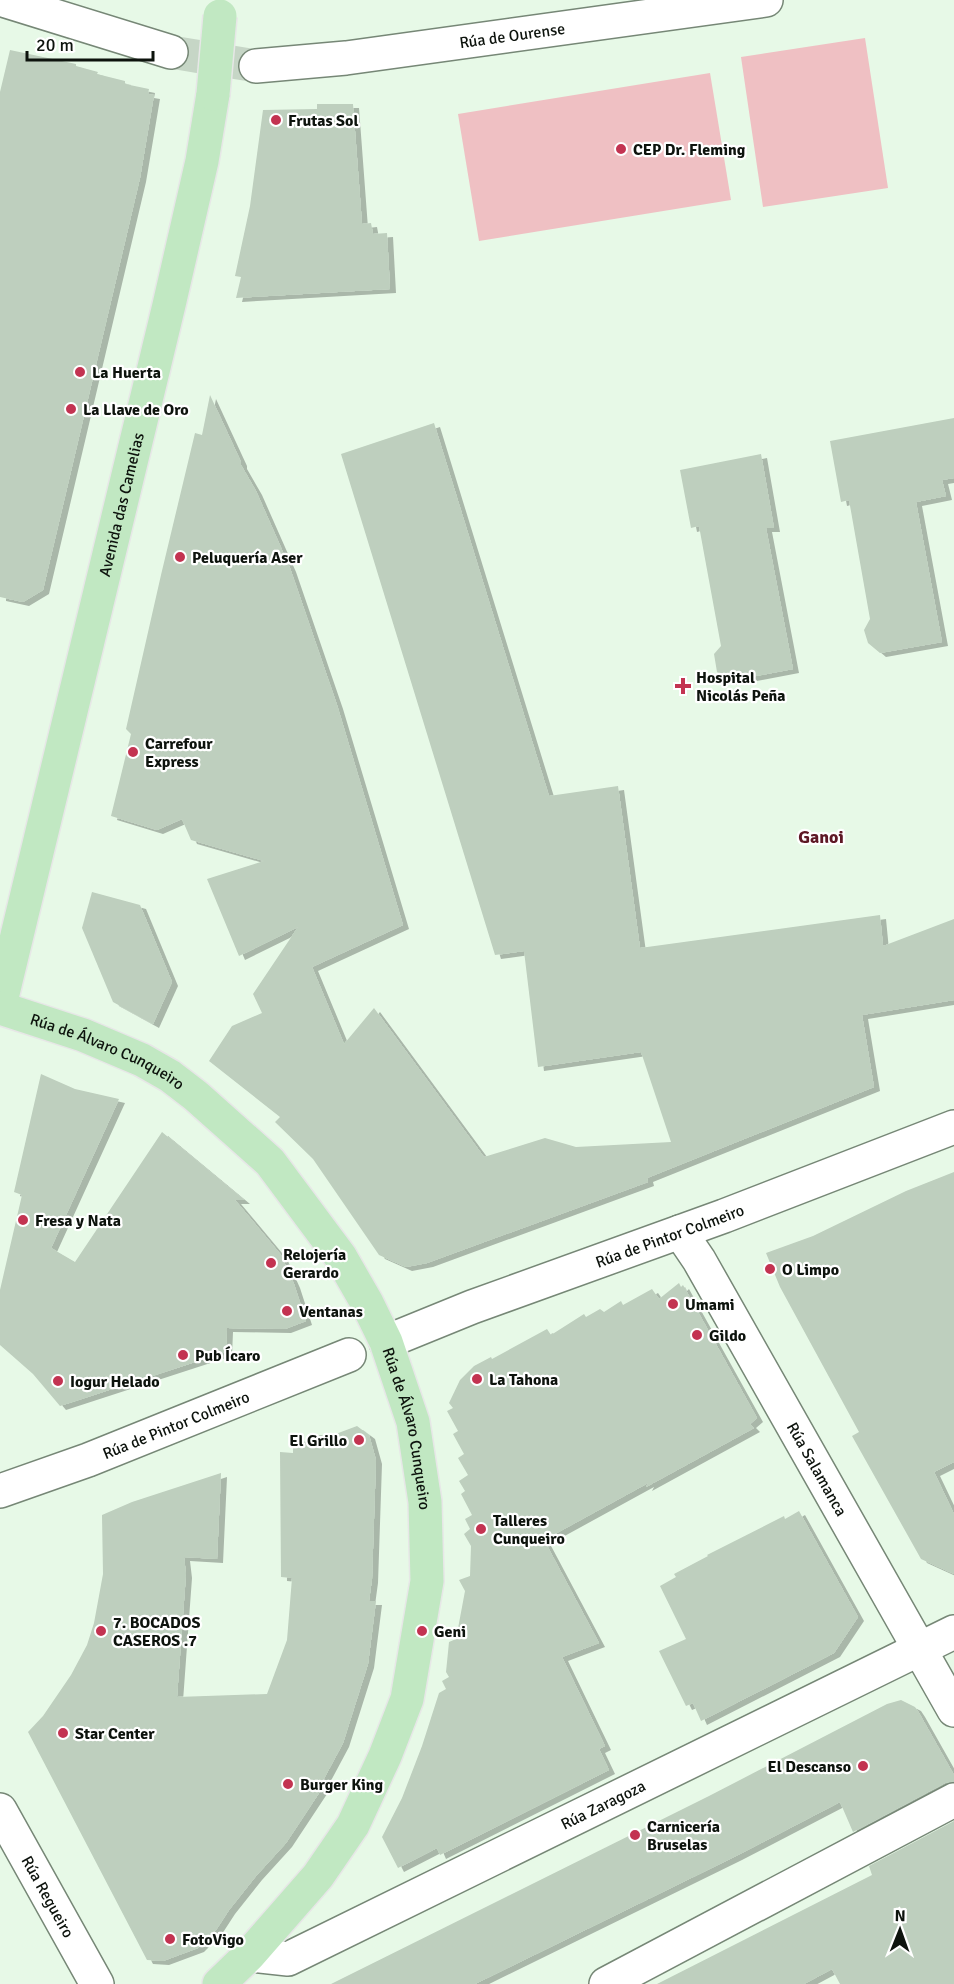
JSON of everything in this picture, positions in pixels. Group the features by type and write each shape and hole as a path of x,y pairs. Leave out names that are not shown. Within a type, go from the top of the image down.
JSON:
{"main road":[{"name":"Avenida das Camelias","path":"0,1007 170,305 202,160 213,94 221,8"},
{"name":"Rúa de Álvaro Cunqueiro","path":"0,1007 83,1035 142,1060 170,1076 270,1162 334,1248 367,1303 386,1342 413,1422 425,1502 427,1581 407,1699 385,1756 352,1825 318,1876 249,1955 219,1984"}],"street":[{"path":"3,0 171,52"},
{"name":"Rúa de Ourense","path":"256,66 346,58 766,0"},
{"name":"Rúa de Pintor Colmeiro","path":"386,1342 472,1307 680,1232 954,1127"},
{"name":"Rúa Salamanca","path":"680,1232 699,1260 954,1710"},
{"name":"Rúa de Pintor Colmeiro","path":"0,1491 99,1455 349,1355"},
{"name":"Rúa Zaragoza","path":"249,1955 288,1959 954,1632"},
{"path":"606,1984 954,1800"},
{"name":"Rúa Regueiro","path":"0,1810 97,1984"}],"shaded area":[{"path":"865,38 888,188 763,207 741,57"},
{"path":"710,73 731,200 479,241 458,114"}],"building":[{"path":"10,50 76,64 76,66 98,72 97,74 125,81 125,84 149,89 148,94 154,95 140,178 43,590 23,602 0,597 0,92"},
{"path":"317,104 353,104 362,224 371,223 373,234 387,233 390,289 236,298 241,277 235,276 250,206 263,110 317,109"},
{"path":"210,395 290,568 337,705 403,925 312,967 344,1044 374,1008 484,1157 545,1138 576,1147 671,1142 641,1052 538,1067 524,951 495,955 341,454 434,423 549,796 618,786 640,948 880,915 883,946 954,919 954,1000 862,1015 874,1087 647,1178 648,1182 427,1263 406,1267 379,1255 313,1159 275,1122 280,1117 209,1061 232,1026 262,1013 253,994 298,927 239,956 207,879 264,861 191,840 182,819 157,830 111,816 131,734 126,729 161,575 195,433 202,435"},
{"path":"954,418 954,478 942,480 946,496 916,502 942,642 880,653 868,643 864,630 870,619 849,500 841,502 830,441"},
{"path":"761,454 774,528 766,528 793,669 730,681 717,672 714,654 721,646 699,526 691,528 680,470"},
{"path":"92,892 140,905 172,982 153,1024 113,1002 82,928"},
{"path":"41,1074 75,1089 119,1099 51,1248 75,1262 162,1132 244,1200 235,1200 281,1255 294,1284 306,1321 285,1329 227,1328 226,1352 60,1406 33,1374 0,1345 0,1290 22,1195 14,1192"},
{"path":"954,1172 954,1462 934,1472 954,1514 954,1574 921,1559 852,1436 859,1432 780,1287 766,1253 813,1236 906,1191"},
{"path":"679,1283 681,1287 683,1285 757,1418 750,1424 754,1428 544,1540 599,1643 562,1657 605,1746 599,1749 609,1770 440,1855 437,1848 398,1868 382,1837 402,1798 439,1693 446,1689 442,1681 449,1677 446,1672 449,1642 456,1639 465,1591 459,1580 470,1576 471,1546 464,1534 470,1529 465,1519 472,1515 461,1494 465,1491 459,1481 468,1475 458,1458 464,1454 453,1434 458,1431 447,1411 453,1408 449,1403 460,1380 474,1366 491,1357 492,1359 547,1329 551,1335 584,1314 586,1317 600,1309 604,1312 621,1301 623,1305 652,1289 659,1299"},
{"path":"357,1426 369,1435 376,1460 372,1579 369,1601 376,1601 368,1664 343,1743 320,1786 323,1787 286,1843 256,1876 216,1930 198,1948 163,1961 147,1960 28,1732 43,1716 71,1675 87,1645 94,1623 103,1574 102,1515 132,1502 221,1473 217,1559 184,1557 186,1574 177,1697 267,1694 287,1640 292,1578 281,1577 280,1452 293,1453 293,1441 312,1442 312,1435 333,1435"},
{"path":"799,1511 858,1617 834,1653 701,1721 693,1703 686,1706 659,1651 686,1639 660,1586 676,1577 674,1574 707,1555 784,1516 785,1519"},
{"path":"901,1700 915,1707 919,1713 954,1775 954,1781 945,1783 853,1832 840,1802 736,1856 475,1984 331,1984 709,1796 887,1704"},
{"path":"954,1821 954,1984 840,1984 832,1969 804,1984 657,1984 872,1875 869,1866"}],"tunnel":[{"path":"171,52 256,66"}],"place":[{"name":"Frutas Sol","path":"276,120"},
{"name":"CEP Dr. Fleming","path":"621,149"},
{"name":"La Huerta","path":"80,372"},
{"name":"La Llave de Oro","path":"71,409"},
{"name":"Peluquería Aser","path":"180,557"},
{"name":"Hospital Nicolás Peña","path":"683,686"},
{"name":"Carrefour Express","path":"133,752"},
{"name":"Fresa y Nata","path":"23,1220"},
{"name":"Relojería Gerardo","path":"271,1263"},
{"name":"O Limpo","path":"770,1269"},
{"name":"Umami","path":"673,1304"},
{"name":"Ventanas","path":"287,1311"},
{"name":"Gildo","path":"697,1335"},
{"name":"Pub Ícaro","path":"183,1355"},
{"name":"La Tahona","path":"477,1379"},
{"name":"Iogur Helado","path":"58,1381"},
{"name":"El Grillo","path":"359,1440"},
{"name":"Talleres Cunqueiro","path":"481,1529"},
{"name":"7. BOCADOS CASEROS .7","path":"101,1631"},
{"name":"Geni","path":"422,1631"},
{"name":"Star Center","path":"63,1733"},
{"name":"El Descanso","path":"863,1766"},
{"name":"Burger King","path":"288,1784"},
{"name":"Carnicería Bruselas","path":"635,1835"},
{"name":"FotoVigo","path":"170,1939"}],"district":[{"name":"Ganoi","path":"821,837"}]}
